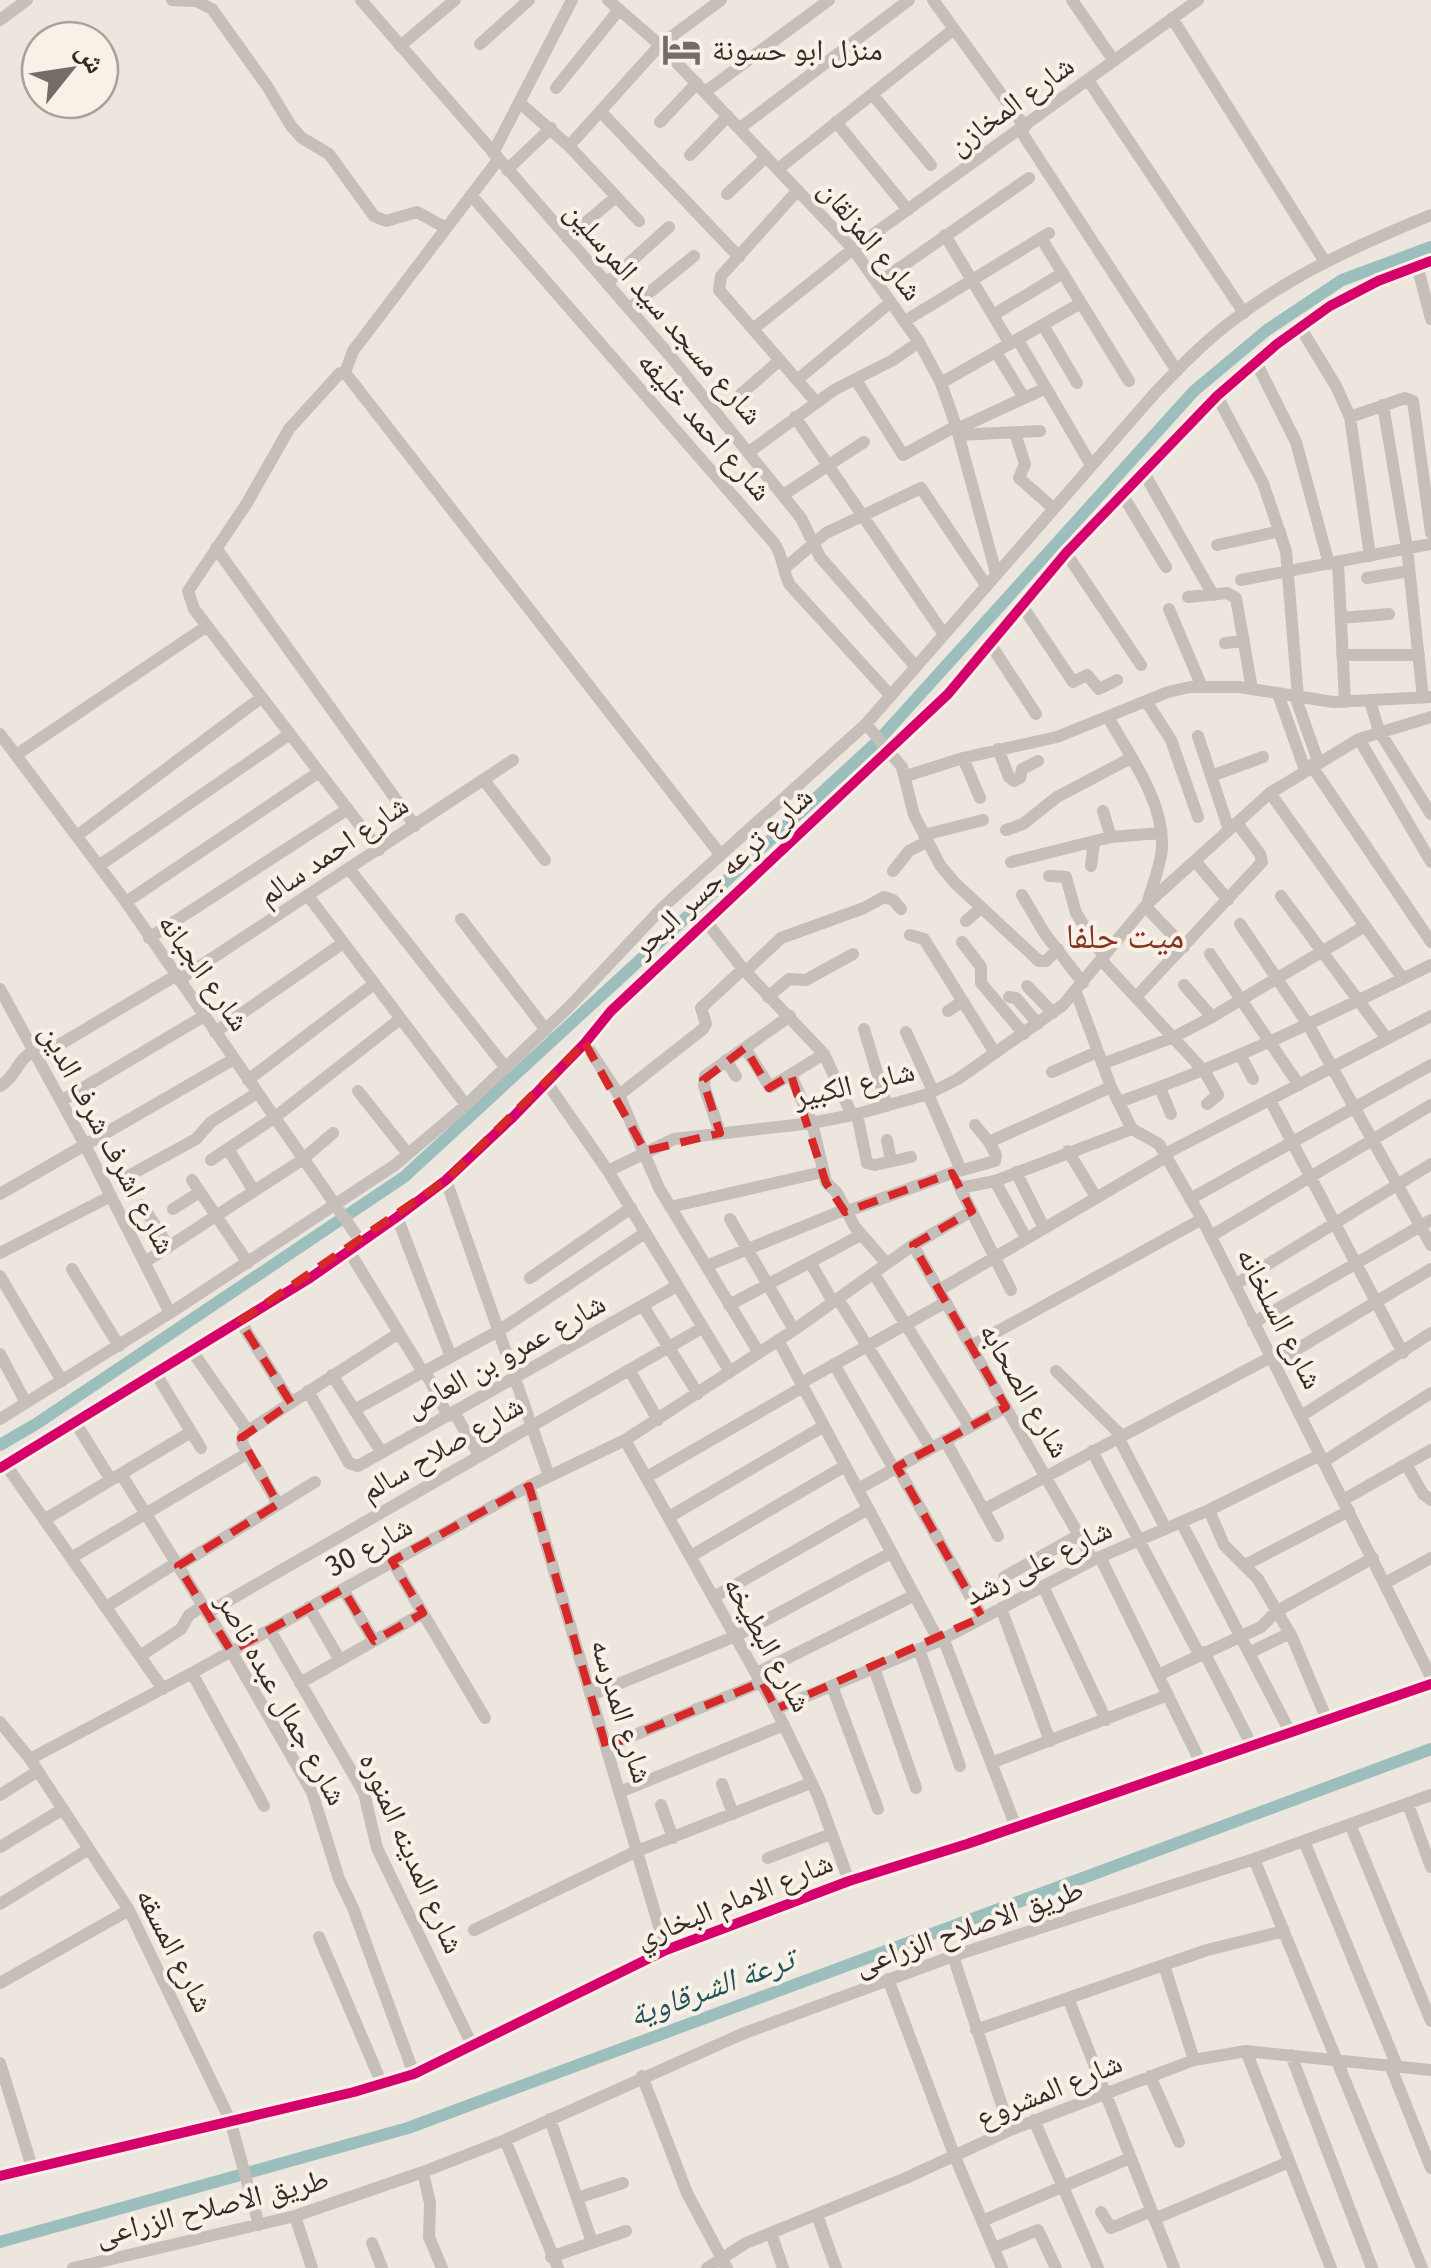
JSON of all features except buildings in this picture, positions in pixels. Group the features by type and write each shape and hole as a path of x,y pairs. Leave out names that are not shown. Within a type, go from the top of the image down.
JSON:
{"street":[{"path":"0,20 27,0"},
{"path":"172,0 196,1 212,9 291,126 302,138 329,154 374,216 386,221 417,212 446,228"},
{"name":"شارع مسجد سيد المرسلين","path":"361,0 749,452 806,526 820,557 916,667"},
{"path":"400,46 455,0"},
{"path":"480,44 529,0"},
{"path":"499,161 521,104 572,0"},
{"name":"شارع المزلقان","path":"608,0 660,46 740,128 853,249 892,302 941,384 996,573"},
{"path":"569,146 660,46 721,0"},
{"path":"660,122 701,88 829,0"},
{"path":"740,128 909,0"},
{"path":"932,0 1022,129 1177,370"},
{"path":"1072,0 1114,61"},
{"name":"شارع المخازن","path":"753,329 853,249 1198,0"},
{"path":"556,88 618,10"},
{"path":"1172,18 1326,262"},
{"path":"778,169 954,29"},
{"path":"1088,80 1244,313"},
{"path":"872,94 930,164"},
{"path":"521,104 551,128 639,221"},
{"path":"601,112 738,257"},
{"path":"690,155 728,116"},
{"path":"836,122 908,210"},
{"path":"379,850 194,608 189,598 190,585 289,429 330,380 345,373 353,351 471,195 499,161 551,128"},
{"path":"727,194 766,157"},
{"path":"878,282 1029,178"},
{"path":"798,190 718,283 722,296 816,402"},
{"name":"شارع احمد خليفه","path":"471,195 774,543 790,584 891,696"},
{"path":"567,238 616,197"},
{"name":"شارع ترعه جسر البحر","path":"0,1419 336,1210 408,1154 546,1030 720,854 868,727 996,573 1177,370 1244,313 1326,262 1431,215"},
{"path":"606,283 669,228"},
{"path":"945,235 992,316 1046,388 1092,465"},
{"path":"904,321 1045,235 1063,273 1129,381"},
{"path":"629,309 694,256"},
{"name":"شارع ترعه جسر البحر","path":"3,1466 192,1351 397,1217 446,1180 546,1083 611,1011 991,645 1066,553 1217,396 1300,326 1353,293 1431,260"},
{"path":"1416,266 1431,319"},
{"path":"992,316 1063,273"},
{"path":"797,380 892,302"},
{"path":"941,384 1082,303"},
{"path":"1042,326 1077,383"},
{"path":"1300,326 1350,417 1370,556"},
{"path":"749,452 816,402 919,342"},
{"path":"996,352 1024,398"},
{"path":"740,394 780,360"},
{"path":"1256,362 1296,442 1334,563 1345,702"},
{"path":"345,373 720,854"},
{"path":"856,380 903,455 1046,388"},
{"path":"1217,396 1243,440 1280,530 1290,572 1296,696 1312,765"},
{"path":"1350,417 1405,398 1412,401 1427,477 1431,532"},
{"path":"906,776 1057,736 1168,692 1202,687 1345,702 1427,698 1383,406"},
{"path":"795,417 944,634"},
{"path":"957,430 1040,432"},
{"path":"1015,432 1025,464 1020,478 1053,508"},
{"path":"783,495 864,442"},
{"path":"1143,471 1213,595"},
{"path":"785,568 812,543 844,522 921,488 986,585"},
{"path":"1122,494 1166,566"},
{"path":"1217,545 1280,530"},
{"path":"1241,580 1431,544"},
{"path":"216,548 415,826"},
{"path":"1066,553 1140,665"},
{"path":"1367,578 1409,571"},
{"path":"1188,598 1227,594 1236,598 1252,690"},
{"path":"1023,606 1073,682 1087,676 1099,689 1117,680"},
{"path":"1169,609 1202,687"},
{"path":"1340,618 1389,614"},
{"path":"16,754 207,626"},
{"path":"1225,643 1244,641"},
{"path":"991,645 1036,714"},
{"path":"1342,654 1419,655"},
{"path":"1278,694 1312,765 1431,942"},
{"path":"78,835 262,697"},
{"path":"1146,701 1171,740 1198,817"},
{"path":"1370,701 1379,731 1425,788 1431,814"},
{"path":"1108,717 1150,796 1160,833 1158,866 1146,904 1184,946"},
{"name":"شارع الكبير","path":"608,1171 645,1151 692,1135 812,1123 931,1092 1053,1013 1080,988 1146,904 1270,792 1359,738 1431,717"},
{"path":"868,727 906,776 914,815 955,883 1039,961 1046,962 1058,949"},
{"name":"شارع الجبانه","path":"0,734 100,865 336,1210 399,1333 478,1455"},
{"path":"100,865 290,734"},
{"path":"1136,997 1260,866 1262,858 1233,827 1198,736"},
{"path":"1359,738 1431,862"},
{"path":"998,749 1009,777 1014,780 1020,778 1022,769 1038,761"},
{"path":"1211,776 1263,757"},
{"path":"964,758 980,798"},
{"path":"1006,830 1023,824 1040,808 1131,758"},
{"name":"شارع احمد سالم","path":"0,1086 13,1077 21,1058 177,978 310,897 513,760"},
{"path":"126,902 320,772"},
{"path":"484,780 545,860"},
{"path":"1270,792 1403,979"},
{"path":"149,938 348,808"},
{"path":"1103,811 1112,837"},
{"path":"893,871 926,838 983,820"},
{"path":"1011,862 1112,837 1160,833"},
{"path":"1091,866 1094,842"},
{"path":"1195,861 1228,900"},
{"path":"350,870 506,1068"},
{"path":"1048,876 1066,877 1076,913 1103,959 1204,1072 1218,1095 1207,1104"},
{"name":"شارع السلخانه","path":"1022,895 1080,988 1100,1058 1132,1128 1153,1140 1166,1155 1202,1219 1431,1680"},
{"path":"1280,896 1387,1039"},
{"path":"310,897 466,1105"},
{"path":"619,1095 705,1026 697,1004 765,956 775,942 791,932 864,908 884,897 893,900 900,910"},
{"path":"966,921 981,908"},
{"path":"462,920 546,1030"},
{"path":"705,920 744,971 824,1054 854,1114 864,1159 870,1164 911,1157"},
{"path":"1240,924 1309,1026 1397,1184 1426,1223 1431,1245"},
{"path":"1052,1072 1174,1036 1324,953 1364,926"},
{"path":"910,935 924,939 995,1053"},
{"path":"962,942 981,966 981,983 1024,1034"},
{"path":"215,1032 343,943"},
{"path":"768,997 785,981 806,980 853,954"},
{"path":"1210,954 1299,1085"},
{"path":"1119,1102 1272,1043 1431,967"},
{"path":"248,1080 374,984"},
{"path":"1184,984 1212,1017"},
{"path":"1027,986 1053,1013"},
{"name":"شارع اشرف شرف الدين","path":"0,990 112,1196 170,1313"},
{"path":"1010,997 1016,998 1038,1024"},
{"path":"948,1010 963,1001"},
{"path":"61,1101 204,1016"},
{"path":"720,1133 703,1080 790,1016"},
{"path":"646,1477 906,1324 995,1257 1166,1155 1431,1016"},
{"path":"211,1160 274,1118 400,1019"},
{"path":"864,1029 887,1106"},
{"path":"906,1032 931,1092 960,1188 1011,1290"},
{"path":"662,1038 674,1052"},
{"path":"585,1043 619,1095 652,1176 759,1353"},
{"path":"745,1048 768,1086 824,1054"},
{"path":"1240,1056 1253,1079"},
{"path":"0,1194 234,1059"},
{"path":"726,1060 736,1076"},
{"path":"1190,1199 1431,1065"},
{"path":"791,1075 812,1123 823,1172 844,1211 886,1264"},
{"path":"546,1083 608,1171 730,1372 914,1245 972,1212"},
{"path":"989,1142 1111,1087"},
{"path":"1160,1088 1171,1114"},
{"path":"358,1091 408,1154"},
{"path":"121,1180 196,1140 211,1122 257,1093"},
{"path":"1270,1100 1403,1353"},
{"path":"1211,1236 1431,1105"},
{"path":"706,1266 844,1211 995,1161 996,1154 975,1125"},
{"path":"960,1188 994,1181 1132,1128"},
{"path":"145,1262 302,1160 333,1133"},
{"path":"887,1140 891,1161"},
{"path":"228,1149 254,1191"},
{"path":"1068,1151 1096,1197"},
{"path":"1236,1284 1431,1164"},
{"path":"670,1208 823,1172"},
{"path":"1016,1172 1044,1228"},
{"path":"446,1180 550,1476"},
{"path":"994,1181 1026,1238"},
{"path":"174,1209 196,1186 248,1263"},
{"path":"0,1253 112,1196"},
{"path":"142,1205 169,1246"},
{"path":"530,1278 631,1208"},
{"path":"397,1217 452,1356"},
{"path":"730,1218 794,1330"},
{"path":"971,1346 1202,1219"},
{"path":"1254,1323 1426,1223"},
{"path":"354,1410 500,1330 646,1233"},
{"path":"729,1304 861,1235"},
{"name":"شارع الصحابه","path":"914,1245 1079,1536 1096,1558 1202,1763"},
{"path":"810,1262 931,1448"},
{"path":"72,1269 118,1346"},
{"path":"984,1510 1092,1450 1272,1360 1431,1269"},
{"path":"874,1274 970,1427"},
{"path":"0,1276 62,1381"},
{"name":"شارع عمرو بن العاص","path":"308,1391 349,1463 358,1466 677,1286"},
{"path":"642,1306 698,1394"},
{"path":"240,1320 291,1403"},
{"name":"شارع صلاح سالم","path":"140,1656 181,1629 190,1615 702,1328"},
{"path":"278,1504 241,1441 245,1433 399,1333"},
{"path":"1301,1416 1431,1333"},
{"path":"778,1340 913,1596 941,1640 1016,1827"},
{"path":"192,1351 245,1433"},
{"path":"0,1354 26,1403"},
{"path":"834,1364 982,1617"},
{"path":"630,1371 658,1420"},
{"path":"1056,1371 1120,1436 1166,1529"},
{"name":"شارع 30","path":"30,1758 163,1689 529,1486 626,1440 730,1372"},
{"path":"156,1374 201,1448"},
{"path":"332,1375 382,1453"},
{"name":"شارع على رشد","path":"776,1708 941,1640 1096,1558 1322,1458 1431,1393"},
{"path":"858,1489 1006,1408"},
{"name":"شارع جمال عبده ناصر","path":"75,1422 146,1514 231,1651 318,1806 338,1879 353,1908 414,2074"},
{"path":"669,1516 824,1426"},
{"path":"44,1520 191,1432"},
{"name":"شارع البطيخه","path":"626,1440 776,1708 849,1880"},
{"path":"945,1440 998,1536"},
{"path":"1092,1450 1252,1746"},
{"path":"1245,1564 1431,1450"},
{"path":"72,1558 248,1454"},
{"path":"1406,1464 1423,1494 1431,1500"},
{"path":"3,1466 163,1689"},
{"path":"691,1556 845,1466"},
{"path":"106,1607 314,1482"},
{"name":"شارع المدرسه","path":"529,1486 666,1950"},
{"path":"714,1597 868,1509"},
{"path":"1210,1510 1224,1545 1245,1564 1290,1632 1327,1720"},
{"path":"1181,1522 1290,1732"},
{"path":"1004,1577 1079,1536"},
{"path":"591,1695 736,1636 891,1553"},
{"path":"1158,1675 1261,1627 1277,1611 1373,1558"},
{"path":"1385,1582 1431,1558"},
{"path":"392,1561 485,1718"},
{"path":"1043,1586 1106,1720"},
{"path":"343,1588 374,1641"},
{"path":"606,1747 760,1678 913,1596"},
{"path":"310,1607 340,1660"},
{"path":"1002,1608 1050,1741"},
{"path":"300,1682 423,1613"},
{"name":"شارع المدينه المنوره","path":"270,1630 364,1793 377,1848 473,2047"},
{"path":"1249,1653 1290,1632"},
{"path":"918,1650 960,1766"},
{"path":"874,1668 916,1788"},
{"path":"192,1673 264,1806"},
{"name":"شارع الامام البخاري","path":"0,2176 414,2074 666,1950 849,1880 1252,1746 1431,1680"},
{"path":"832,1686 878,1809"},
{"path":"991,1763 1168,1695"},
{"path":"620,1792 784,1725"},
{"name":"شارع المسقه","path":"2,1728 30,1758 129,1910 230,2120 259,2225"},
{"path":"0,1795 38,1771"},
{"path":"474,1930 637,1852 811,1783"},
{"path":"722,1784 733,1814"},
{"name":"طريق الاصلاح الزراعى","path":"72,2268 295,2216 424,2172 742,2034 953,1956 1254,1859 1431,1795"},
{"path":"1408,1804 1431,1867"},
{"path":"661,1805 674,1838"},
{"path":"0,1847 64,1808"},
{"path":"1350,1824 1431,2021"},
{"path":"768,1858 832,1834"},
{"path":"1304,1841 1431,2168"},
{"path":"0,1904 89,1849"},
{"path":"1254,1859 1422,2268"},
{"path":"0,1984 129,1910"},
{"path":"976,2030 1164,1965 1284,1931"},
{"path":"319,1937 382,2084"},
{"path":"953,1956 1010,2130"},
{"path":"1164,1965 1194,2060"},
{"path":"888,1980 1002,2268"},
{"path":"1068,1998 1174,2268"},
{"path":"1246,2051 1327,2267"},
{"name":"شارع المشروع","path":"707,2268 725,2262 771,2233 955,2157 1010,2130 1194,2060 1246,2051 1431,2070"},
{"path":"1291,2055 1372,2268"},
{"path":"0,2063 32,2168"},
{"path":"642,2076 688,2192 725,2262"},
{"path":"1150,2076 1179,2142"},
{"path":"550,2119 592,2242"},
{"path":"1034,2120 1098,2268"},
{"path":"505,2140 555,2262 592,2242 626,2231"},
{"path":"982,2221 1130,2158"},
{"path":"1101,2212 1111,2228 1289,2162"},
{"path":"424,2172 429,2194 429,2237 442,2268"},
{"path":"577,2198 623,2183"},
{"path":"816,2215 836,2268"},
{"path":"295,2216 312,2268"},
{"path":"994,2248 1038,2230 1056,2268"},
{"path":"771,2233 783,2268"},
{"path":"372,2242 382,2268"}],"highlighted area":[{"path":"585,1043 645,1151 720,1133 703,1080 745,1048 769,1088 791,1075 826,1183 845,1212 952,1173 972,1211 913,1245 1006,1407 897,1467 982,1617 776,1709 762,1682 606,1747 529,1486 392,1561 423,1613 374,1641 343,1589 231,1651 178,1566 278,1504 241,1438 291,1403 240,1321 446,1180"}],"waterway":[{"path":"0,1445 404,1177 878,741 1194,391 1267,330 1342,280 1431,247"},
{"name":"ترعة الشرقاوية","path":"0,2242 408,2128 1431,1749"}],"cycle path":[{"path":"0,1468 310,1278 446,1180 513,1117 611,1011 948,694 1066,553 1217,396 1277,344 1330,306 1378,281 1431,261"},
{"path":"0,2176 354,2092 414,2074 666,1950 849,1881 1431,1684"}],"place":[{"name":"منزل ابو حسونة","path":"682,50"}],"district":[{"name":"ميت حلفا","path":"1125,936"}]}
